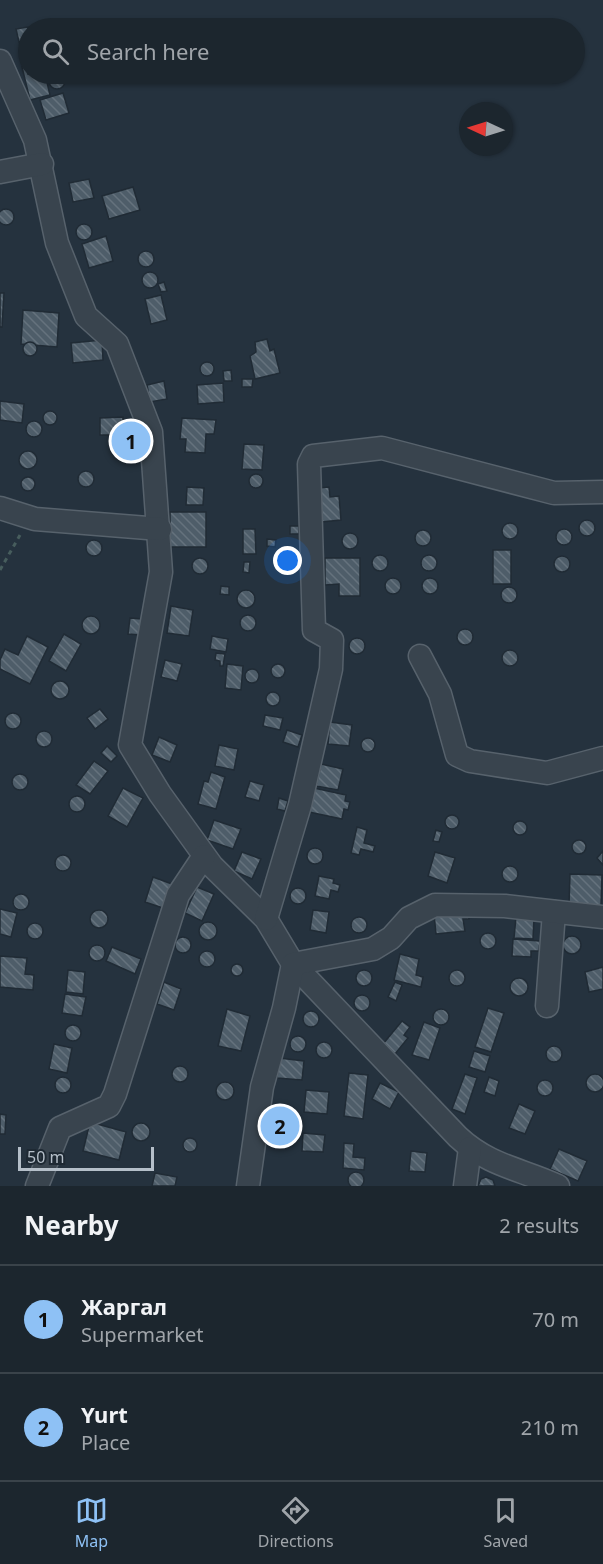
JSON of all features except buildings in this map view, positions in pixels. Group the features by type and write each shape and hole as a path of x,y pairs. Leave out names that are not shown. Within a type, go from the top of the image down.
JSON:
{"street":[{"path":"0,61 35,140 42,164 57,243 86,316 117,344 151,432 160,529 161,572 130,745 160,794 204,856 266,920 292,964 470,1148 502,1167 558,1186"},
{"path":"0,172 42,164"},
{"path":"266,920 300,806 331,669 332,640 314,630 309,464 313,456 382,448 554,493 603,492"},
{"path":"0,508 30,518 160,529"},
{"path":"420,656 440,694 457,755 470,761 547,773 603,758"},
{"path":"37,1186 60,1128 109,1106 116,1094 178,895 204,856"},
{"path":"292,964 373,949 391,938 409,918 435,905 505,906 603,916"},
{"path":"547,1006 554,912"},
{"path":"248,1186 262,1087 284,1008 292,964"},
{"path":"465,1186 470,1148"}],"path":[{"path":"0,570 30,518"}],"place":[{"name":"Жаргал","path":"131,441"},
{"name":"Yurt","path":"280,1126"}]}
